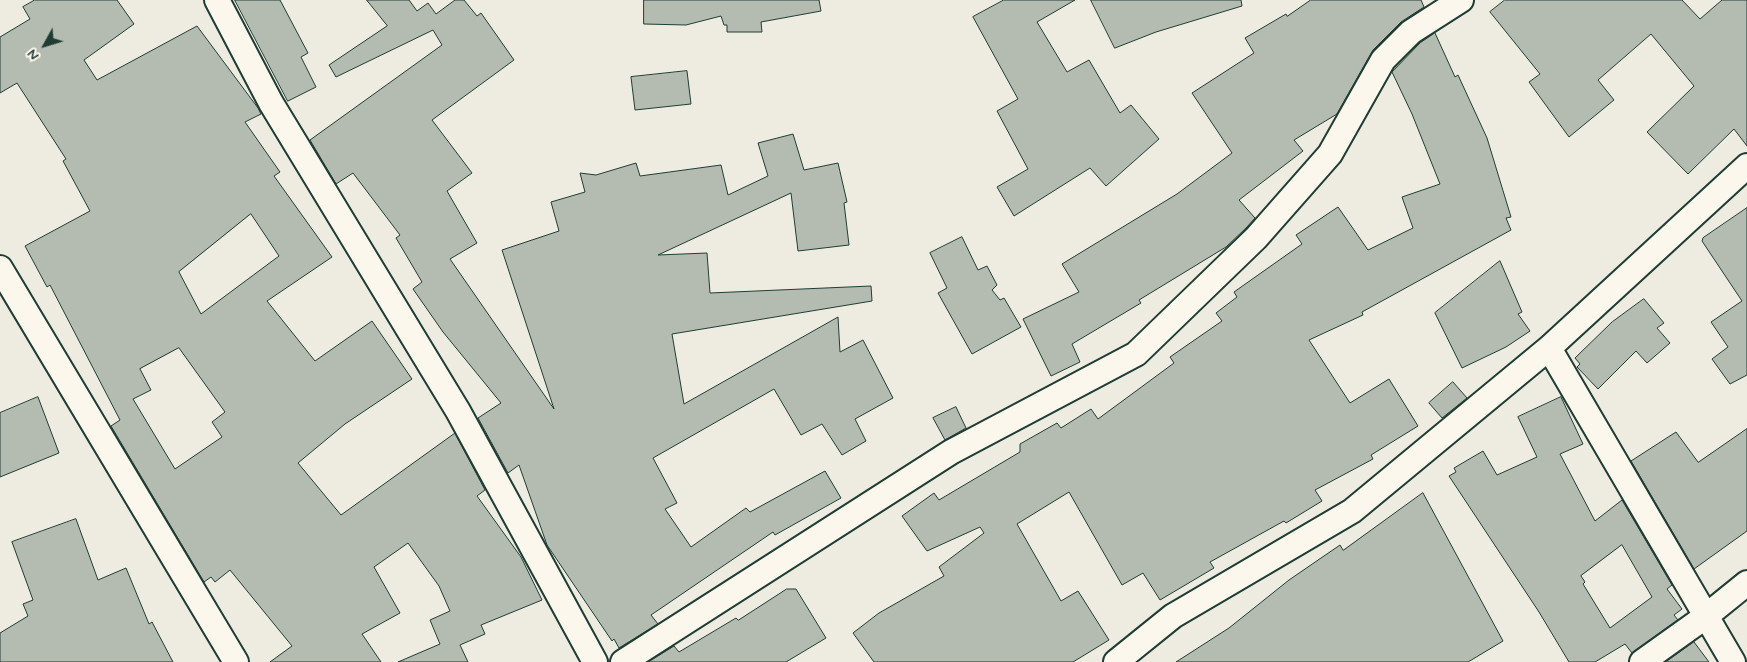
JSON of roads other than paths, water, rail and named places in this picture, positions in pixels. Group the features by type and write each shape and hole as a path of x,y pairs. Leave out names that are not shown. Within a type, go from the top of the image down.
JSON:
{"street":[{"path":"217,0 271,103 458,411 595,662"},
{"path":"623,662 951,452 1136,354 1256,238 1330,154 1383,60 1411,32 1461,0"},
{"path":"1116,662 1173,616 1352,510 1549,348 1747,166"},
{"path":"0,268 6,290 236,662"},
{"path":"1549,348 1733,662"},
{"path":"1642,662 1705,617 1747,583"}]}
